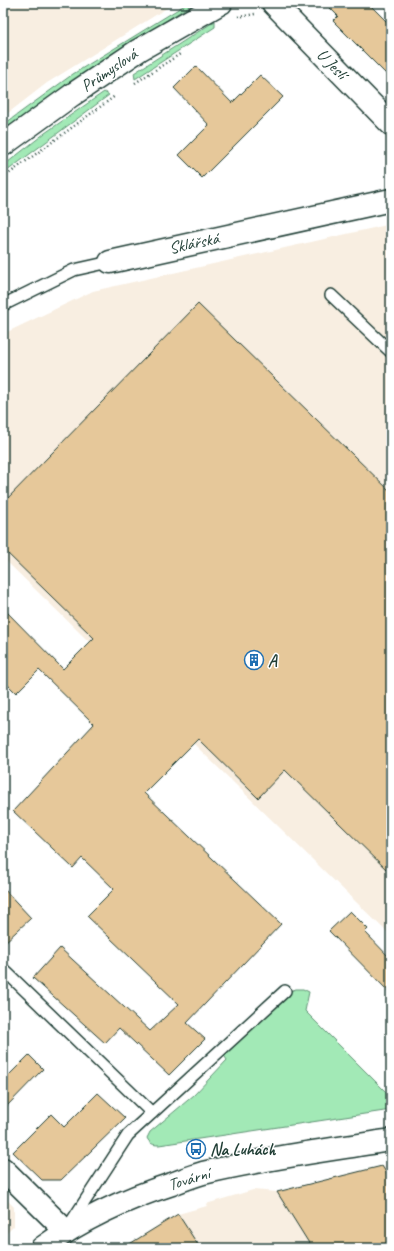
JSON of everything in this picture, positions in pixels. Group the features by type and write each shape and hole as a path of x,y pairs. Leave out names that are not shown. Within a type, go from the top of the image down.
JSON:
{"street":[{"name":"Průmyslová","path":"3,145 72,95 139,50 221,3"},
{"name":"U Jeslí","path":"273,3 391,124"},
{"name":"Sklářská","path":"110,262 391,200"},
{"name":"Tovární","path":"42,1248 66,1231 99,1213 138,1195 202,1174 260,1162 391,1140"},
{"path":"3,1169 66,1231"}],"lane":[{"name":"Sklářská","path":"3,304 74,270 110,262"},
{"path":"332,295 391,352"},
{"path":"3,969 152,1113"},
{"name":"Tovární","path":"66,1231 128,1135 285,991"}],"path":[{"path":"3,178 115,96"}],"shaded area":[{"path":"3,3 175,3 47,83 3,117"},
{"name":"A","path":"391,224 391,936 3,558 3,334 93,291"},
{"path":"382,1166 391,1168 391,1248 123,1248 178,1214 207,1206 206,1204 253,1190 277,1192"},
{"path":"3,1196 14,1207 14,1226 3,1237"}],"green space":[{"path":"188,3 194,3 131,43 3,133 3,125 73,74"},
{"path":"215,21 215,27 135,79 134,73"},
{"path":"104,92 109,95 3,174 3,166 45,133"},
{"path":"303,989 309,992 305,1011 391,1097 391,1110 159,1145 151,1143 147,1138 150,1132 194,1095 227,1060 223,1054 290,991"}],"building":[{"path":"325,3 368,3 391,26 391,79 333,21 338,16"},
{"path":"196,66 232,103 260,75 283,97 202,178 179,155 209,125 174,88"},
{"name":"A","path":"198,304 391,492 391,874 285,770 258,798 198,739 144,793 281,924 187,1023 205,1039 169,1075 119,1028 105,1043 33,978 60,948 150,1031 179,1004 87,916 114,889 82,858 73,868 13,811 94,724 39,670 16,693 3,680 3,608 63,669 94,638 3,549 3,503"},
{"path":"3,888 31,918 3,944"},
{"path":"350,911 368,929 365,932 391,959 391,994 329,931"},
{"path":"29,1055 43,1069 3,1110 3,1081"},
{"path":"98,1093 125,1118 61,1180 42,1180 13,1152 51,1114 64,1127"},
{"path":"382,1166 391,1180 391,1248 312,1248 277,1192"},
{"path":"178,1214 200,1248 123,1248"}],"place":[{"name":"A","path":"254,660"},
{"name":"Na Luhách","path":"196,1149"}]}
